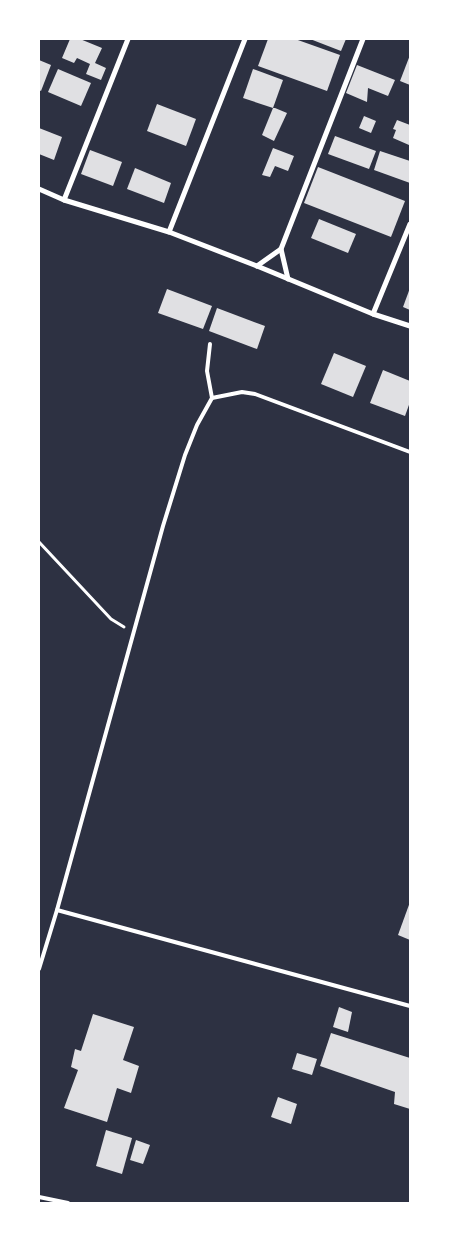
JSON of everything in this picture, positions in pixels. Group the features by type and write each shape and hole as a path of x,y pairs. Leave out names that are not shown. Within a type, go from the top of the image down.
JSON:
{"street":[{"path":"64,200 128,39"},
{"path":"169,232 245,39"},
{"path":"257,266 281,249 363,39"},
{"path":"39,189 64,200 169,232 373,314 410,326"},
{"path":"373,314 410,224"},
{"path":"281,249 288,280"}],"lane":[{"path":"39,969 163,526 185,455 197,425 212,398 207,371 210,344"},
{"path":"212,398 242,392 255,394 410,452"},
{"path":"57,910 410,1006"},
{"path":"39,1197 68,1203"}],"path":[{"path":"39,542 111,619 133,632"}],"building":[{"path":"70,39 80,39 102,48 95,63 106,68 101,80 86,74 90,64 77,58 74,63 62,58"},
{"path":"268,39 295,39 340,55 327,91 258,66"},
{"path":"310,39 346,39 341,51"},
{"path":"410,55 410,85 400,81"},
{"path":"39,60 51,65 41,91 39,90"},
{"path":"357,65 395,80 388,96 368,88 367,102 346,93"},
{"path":"58,69 91,83 81,106 48,92"},
{"path":"253,69 283,80 273,108 243,98"},
{"path":"157,104 196,119 186,146 147,131"},
{"path":"273,108 287,113 274,141 262,135"},
{"path":"364,116 376,121 371,133 359,128"},
{"path":"397,120 410,125 409,145 393,138 396,130 393,129"},
{"path":"39,128 62,137 54,160 39,154"},
{"path":"335,136 376,151 369,169 328,154"},
{"path":"273,148 294,156 288,171 275,166 270,177 262,175"},
{"path":"90,150 122,162 113,186 81,174"},
{"path":"380,151 410,161 410,183 374,170"},
{"path":"318,167 405,201 391,237 304,203"},
{"path":"135,168 171,183 164,203 127,189"},
{"path":"319,219 356,234 348,253 311,238"},
{"path":"410,288 410,310 403,307"},
{"path":"167,289 212,306 203,329 158,313"},
{"path":"217,308 265,326 257,349 209,331"},
{"path":"334,353 366,366 353,397 321,384"},
{"path":"383,370 410,381 410,402 405,416 370,403"},
{"path":"410,902 410,940 398,935"},
{"path":"339,1007 352,1012 348,1032 333,1027"},
{"path":"93,1014 134,1027 123,1060 139,1066 131,1093 117,1088 107,1122 64,1108 78,1070 71,1067 75,1049 81,1051"},
{"path":"331,1033 410,1058 410,1109 394,1104 395,1092 320,1066"},
{"path":"297,1053 317,1059 312,1075 292,1069"},
{"path":"278,1097 297,1104 291,1124 271,1117"},
{"path":"106,1130 132,1138 122,1174 96,1166"},
{"path":"136,1140 150,1145 143,1164 130,1160"}]}
